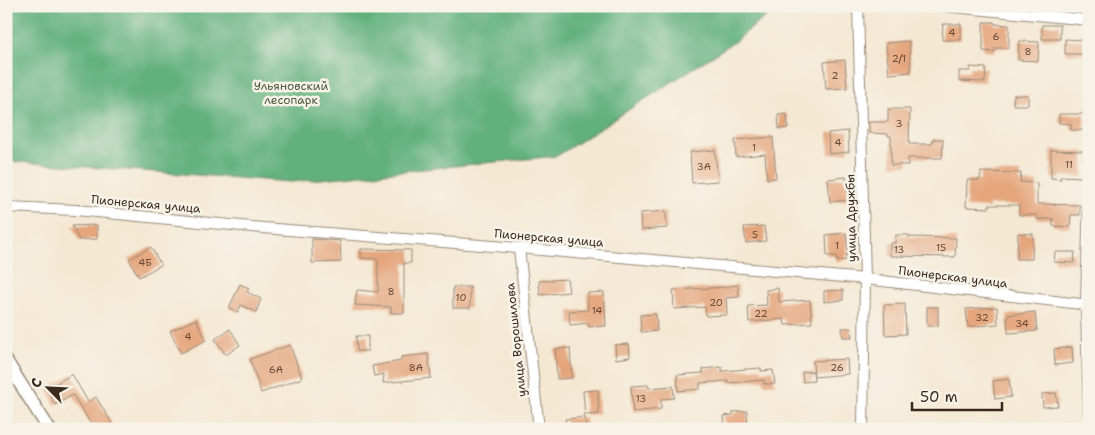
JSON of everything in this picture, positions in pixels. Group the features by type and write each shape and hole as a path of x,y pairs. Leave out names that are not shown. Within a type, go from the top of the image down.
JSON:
{"street":[{"name":"улица Дружбы","path":"858,6 864,279 863,429"},
{"path":"942,6 1089,20"},
{"path":"1089,194 1087,305 1089,420"},
{"name":"Пионерская улица","path":"6,207 76,210 263,228 519,248 864,279 1087,305"},
{"name":"улица Ворошилова","path":"519,248 539,429"},
{"path":"6,361 49,429"}],"green space":[{"name":"Ульяновский лесопарк","path":"6,6 779,6 734,42 557,156 291,182 6,161"}],"building":[{"path":"983,22 1009,25 1009,48 995,48 995,52 983,51"},
{"path":"943,24 961,24 961,40 942,40"},
{"path":"1042,25 1060,25 1060,39 1042,39"},
{"path":"1065,39 1083,40 1083,54 1065,54"},
{"path":"909,41 911,72 889,74 886,43"},
{"path":"1019,41 1039,42 1038,61 1018,60"},
{"path":"845,60 847,88 826,89 824,62"},
{"path":"970,67 986,68 985,82 959,81 959,71 970,71"},
{"path":"1014,95 1028,95 1028,105 1013,105"},
{"path":"888,109 910,109 909,144 932,144 933,139 943,139 942,158 908,158 908,165 891,165 891,136 888,136 888,134 869,133 869,122 888,122"},
{"path":"787,114 788,128 779,129 778,115"},
{"path":"1059,114 1085,114 1084,130 1071,130 1071,124 1059,123"},
{"path":"848,131 849,152 829,154 828,133"},
{"path":"773,137 776,178 767,179 765,154 736,157 735,140"},
{"path":"715,150 718,181 692,183 690,152"},
{"path":"1051,150 1084,151 1083,177 1061,176 1061,179 1051,178"},
{"path":"981,172 1021,173 1020,182 1037,183 1037,204 1080,205 1080,215 1071,215 1070,227 1053,226 1053,219 1037,219 1037,215 1019,215 1019,205 989,205 989,208 966,207 967,180 980,180"},
{"path":"846,177 848,200 830,202 828,179"},
{"path":"666,211 667,228 641,230 640,213"},
{"path":"97,225 97,239 79,240 72,226"},
{"path":"764,226 766,241 746,243 744,227"},
{"path":"846,233 848,255 846,255 846,260 836,261 836,256 827,256 826,235"},
{"path":"1018,233 1033,234 1032,259 1017,259"},
{"path":"896,235 956,238 955,257 890,256 890,243 895,243"},
{"path":"312,239 340,241 341,262 312,263"},
{"path":"151,247 161,265 139,277 129,259"},
{"path":"361,249 411,250 411,263 404,263 404,313 391,313 391,307 355,305 357,290 378,292 378,259 361,258"},
{"path":"1055,252 1075,252 1074,263 1054,262"},
{"path":"567,279 569,292 540,295 539,281"},
{"path":"240,284 249,288 247,292 261,299 256,312 241,305 238,312 229,308"},
{"path":"738,285 739,297 726,298 727,315 706,316 705,307 674,309 673,290"},
{"path":"453,287 470,287 470,308 453,308"},
{"path":"778,288 779,302 810,300 812,323 785,325 784,319 749,322 748,306 767,305 766,290"},
{"path":"843,290 843,300 824,302 824,291"},
{"path":"604,292 606,326 589,327 589,323 570,325 569,311 588,310 587,293"},
{"path":"905,304 906,334 885,335 884,305"},
{"path":"927,307 938,307 938,326 927,326"},
{"path":"997,307 998,324 968,327 966,309"},
{"path":"1035,312 1037,331 1008,333 1007,315"},
{"path":"656,314 657,331 641,332 640,315"},
{"path":"196,319 206,340 181,353 170,331"},
{"path":"842,328 851,328 852,337 843,337"},
{"path":"230,329 240,345 226,355 215,339"},
{"path":"356,336 368,336 368,351 357,351"},
{"path":"629,344 630,357 616,359 615,345"},
{"path":"290,345 302,378 261,393 250,359"},
{"path":"1072,347 1073,363 1055,365 1054,349"},
{"path":"570,348 572,378 557,379 555,349"},
{"path":"428,354 431,378 383,383 384,374 374,376 372,366 401,361 401,357"},
{"path":"847,359 848,374 814,377 813,361"},
{"path":"722,367 722,371 761,368 761,371 773,370 775,384 764,384 764,380 700,383 700,389 678,391 677,375 703,373 703,369"},
{"path":"813,371 814,381 803,382 802,372"},
{"path":"72,374 88,402 96,397 112,423 103,429 94,429 73,395 55,405 47,389"},
{"path":"1009,379 1011,397 995,399 993,381"},
{"path":"648,385 648,388 673,386 674,398 661,399 661,409 633,412 631,386"},
{"path":"598,390 599,414 585,415 583,391"},
{"path":"1056,393 1058,406 1043,407 1042,394"},
{"path":"747,411 748,429 725,429 724,416 733,415 733,412"},
{"path":"585,417 586,426 566,428 565,419"}]}
